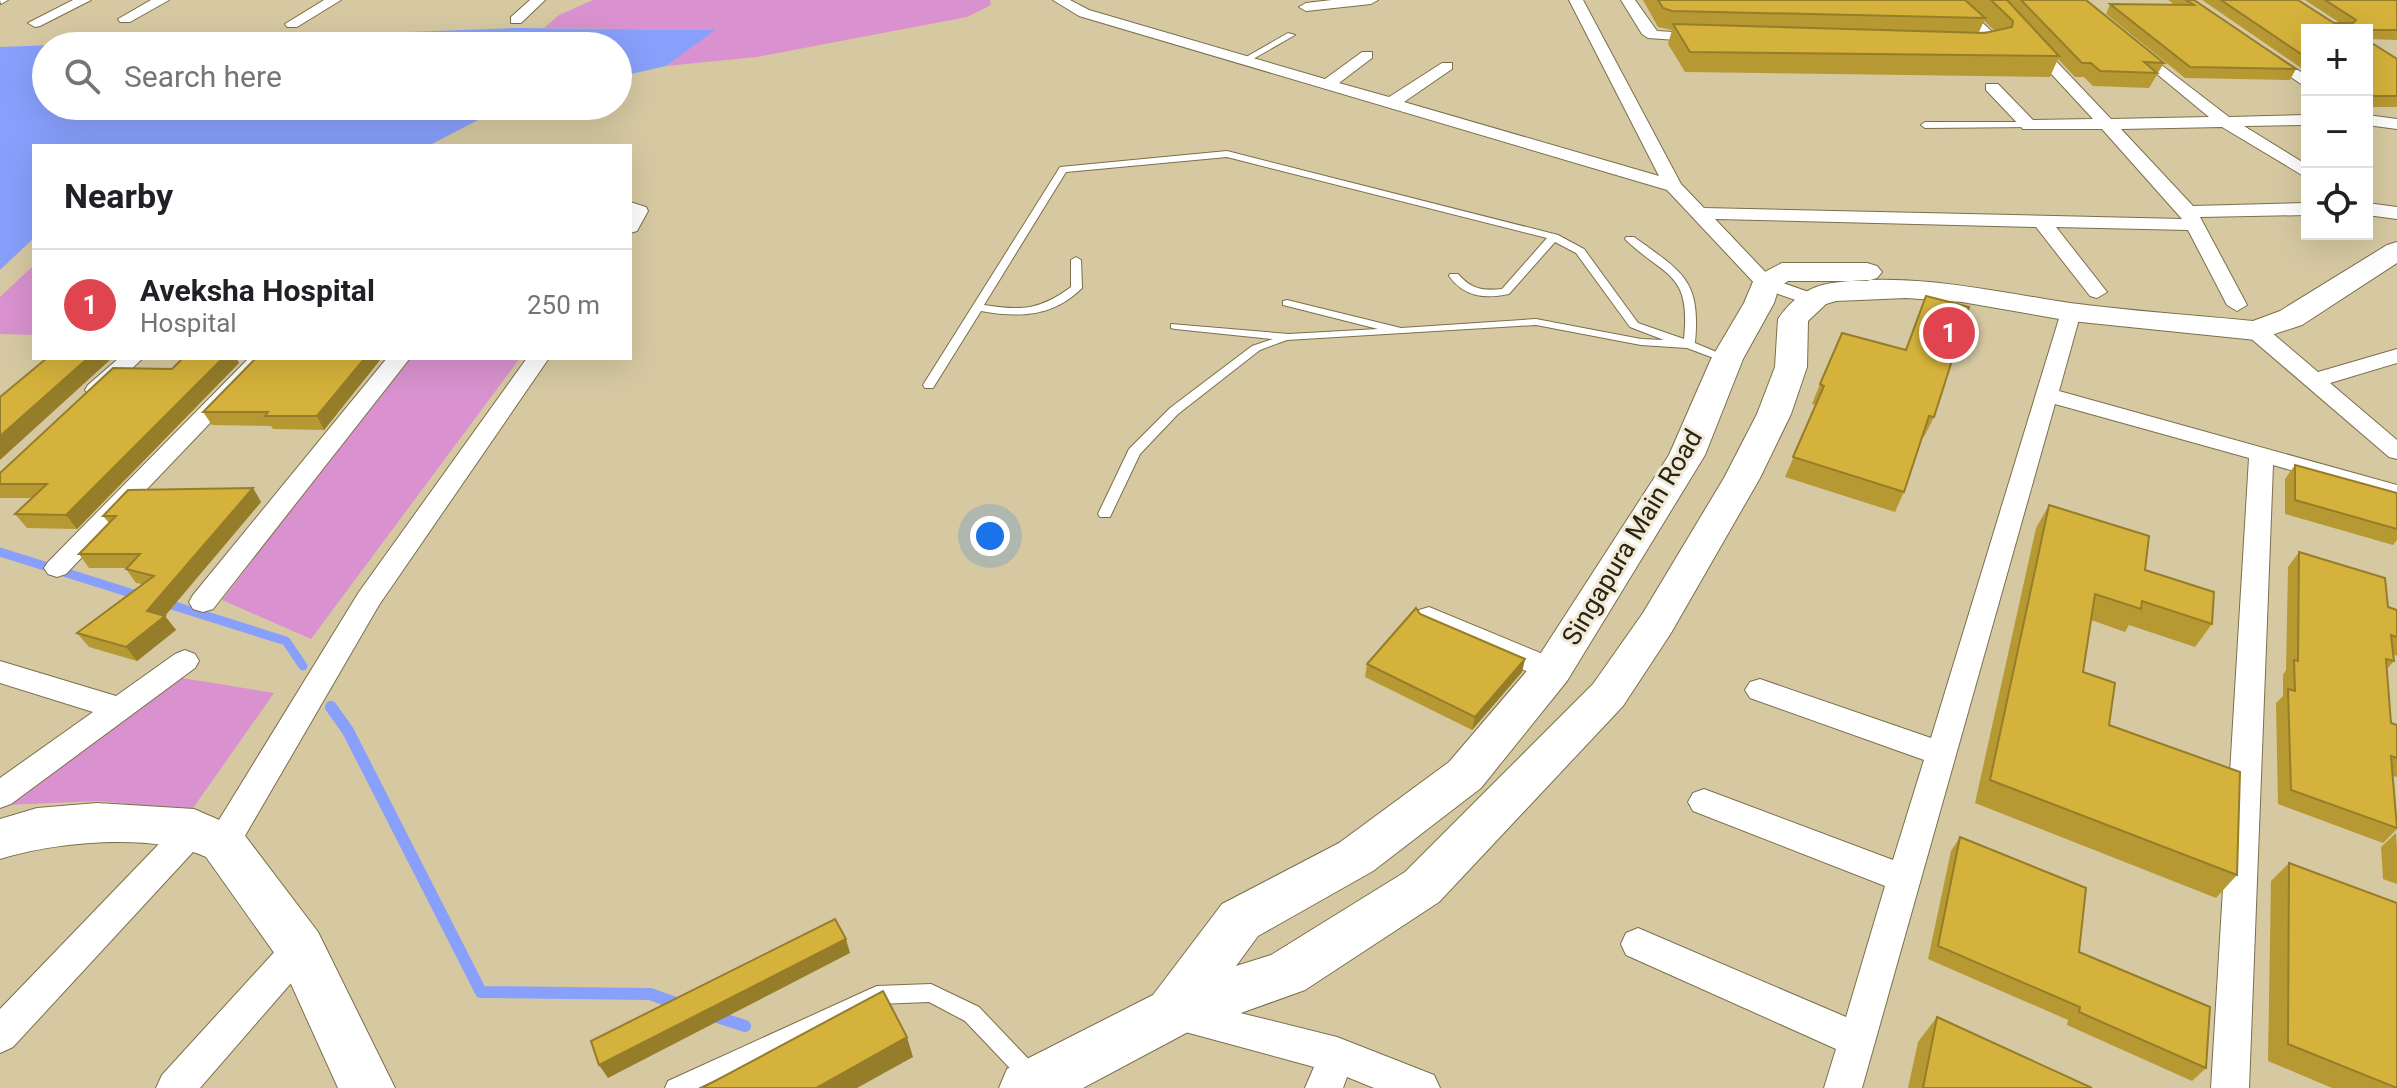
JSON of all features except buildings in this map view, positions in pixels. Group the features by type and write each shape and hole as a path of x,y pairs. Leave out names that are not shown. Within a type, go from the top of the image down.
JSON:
{"street":[{"path":"35,23 84,0"},
{"path":"125,19 162,0"},
{"path":"292,24 334,0"},
{"path":"516,20 538,0"},
{"path":"1060,0 1084,13 1673,186"},
{"path":"1306,7 1371,0"},
{"path":"1576,0 1673,186 1765,283 1813,300 1832,292 1906,289 2084,302"},
{"path":"1628,0 1647,31 1653,35 1728,39"},
{"path":"1950,0 1996,43 1962,46"},
{"path":"1990,0 2192,219 2246,318 2397,452"},
{"path":"2125,40 2224,121 2301,169"},
{"path":"2247,41 2301,79"},
{"path":"1326,85 1367,55"},
{"path":"1390,104 1447,66"},
{"path":"1992,87 2029,125 2301,120"},
{"path":"2373,121 2397,124"},
{"path":"632,209 639,211 632,223"},
{"path":"1697,213 2041,221 2192,219 2301,210"},
{"path":"2373,210 2397,213"},
{"path":"1843,1088 2047,395 2084,302 2041,221"},
{"path":"1765,283 1782,272 1824,271 2084,302 2246,318 2291,318 2397,251"},
{"name":"Singapura Main Road","path":"1172,1013 1240,920 1356,857 1465,775 1552,670 1687,455 1727,359 1759,303 1765,283"},
{"name":"Singapura Main Road","path":"1032,1085 1172,1013 1287,973 1422,887 1608,695 1657,623 1742,478 1774,414 1791,367 1793,319 1813,300"},
{"path":"2315,380 2397,356"},
{"path":"77,408 130,360"},
{"path":"57,568 259,360"},
{"path":"203,602 397,360"},
{"path":"0,1035 209,836 369,599 537,360"},
{"path":"2047,395 2397,493"},
{"path":"2372,432 2397,425"},
{"path":"2230,1088 2261,454"},
{"path":"1429,617 1552,670"},
{"path":"0,795 185,661"},
{"path":"0,672 122,709"},
{"path":"1760,690 1942,754"},
{"path":"1704,802 1905,879"},
{"path":"0,839 37,828 97,822 209,836 300,948 367,1088"},
{"path":"1638,944 1857,1040"},
{"path":"175,1088 300,948"},
{"path":"1172,1013 1330,1071 1421,1088"}],"lane":[{"path":"1243,61 1291,35"},
{"path":"1925,125 2029,125"},
{"path":"929,385 1063,169 1227,154 1554,237 1580,251 1634,325 1727,359"},
{"path":"1454,276 1462,287 1475,293 1505,292 1554,237"},
{"path":"1630,239 1681,278 1693,313 1689,345"},
{"path":"977,307 1024,315 1056,306 1077,288 1076,260"},
{"path":"1287,303 1401,331"},
{"path":"1175,326 1289,337 1536,322 1641,342 1689,345"},
{"path":"1105,514 1134,452 1174,411 1256,348 1289,337"},
{"path":"675,1088 877,995 931,993 972,1014 1032,1085"}],"shaded area":[{"path":"593,0 990,0 991,5 967,17 757,57 666,66 713,30 544,28 559,15"},
{"path":"32,267 32,335 0,334 0,297"},
{"path":"406,360 519,360 311,639 222,600"},
{"path":"176,677 274,693 191,811 100,801 6,805"}],"water":[{"path":"515,28 715,30 666,66 632,74 632,32 407,32"},
{"path":"32,46 32,120 478,120 432,144 32,144 32,240 0,270 0,47"}],"waterway":[{"path":"0,552 140,596"},
{"path":"162,602 286,641 303,666"},
{"path":"331,707 348,731 481,992 650,994 681,1005"},
{"path":"714,1016 745,1026"}],"place":[{"name":"Aveksha Hospital","path":"1949,333"}]}
